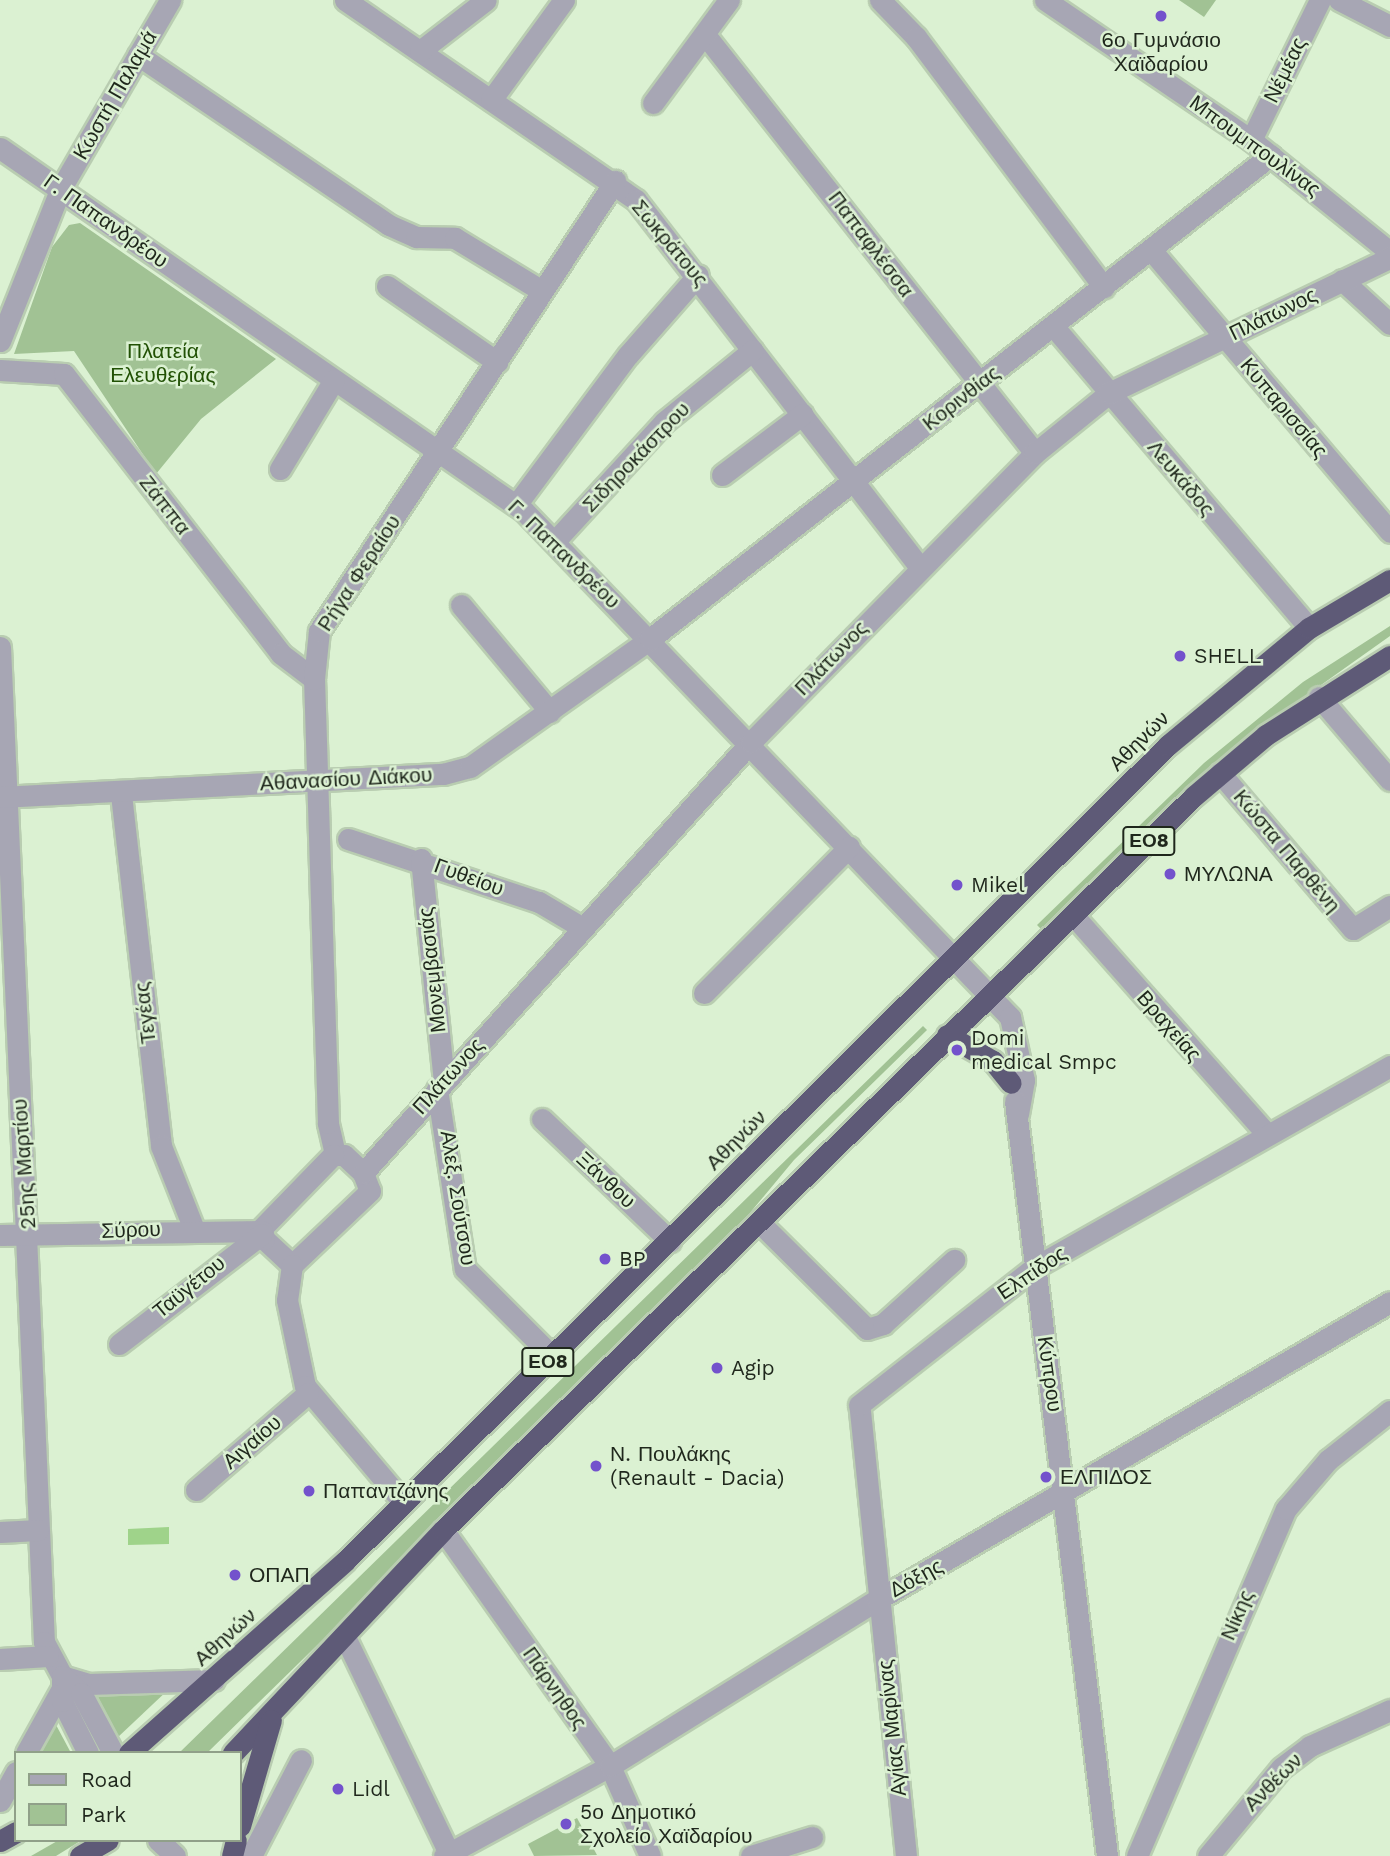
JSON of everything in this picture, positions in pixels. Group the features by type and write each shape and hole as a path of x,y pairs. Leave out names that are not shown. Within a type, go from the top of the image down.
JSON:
{"highway":[{"name":"Αθηνών","path":"132,1751 404,1503 956,959 1168,745 1309,628 1390,580"},
{"name":"ΕΟ8","path":"235,1751 273,1717 443,1530 989,994 1220,772 1319,697 1390,656"},
{"path":"947,1035 993,1061 1011,1083"},
{"path":"242,1819 273,1717"},
{"path":"80,1856 104,1842"}],"street":[{"name":"Κωστή Παλαμά","path":"60,190 170,0"},
{"name":"Σωκράτους","path":"345,0 615,181 698,275 918,565"},
{"path":"420,51 486,0"},
{"path":"491,100 564,0"},
{"path":"653,103 706,36 729,0"},
{"path":"880,0 916,37 1104,287"},
{"name":"Μπουμπουλίνας","path":"1045,0 1251,140 1390,252"},
{"name":"Νέμέας","path":"1251,140 1320,0"},
{"path":"1339,0 1390,26"},
{"name":"Παπαφλέσσα","path":"706,36 1035,453"},
{"path":"138,55 389,225 416,237 455,238 542,291"},
{"name":"Γ. Παπανδρέου","path":"0,148 516,505 555,541 751,742 989,994"},
{"name":"Κορινθίας","path":"650,639 1152,251 1270,155"},
{"name":"Ρήγα Φεραίου","path":"335,1154 328,1124 314,679 319,631 615,181"},
{"path":"0,341 60,190"},
{"name":"Κυπαρισσίας","path":"1152,251 1390,532"},
{"name":"Πλάτωνος","path":"363,1173 440,1084 751,742 918,565 1035,453 1109,393 1390,258"},
{"path":"516,505 628,355 698,275"},
{"path":"1342,281 1390,324"},
{"path":"387,286 497,362"},
{"name":"Λευκάδος","path":"1054,327 1309,628"},
{"name":"Σιδηροκάστρου","path":"555,541 664,422 753,350"},
{"name":"Ζάππα","path":"0,370 64,374 281,654 314,679"},
{"path":"280,469 334,380"},
{"path":"722,475 803,414"},
{"path":"461,605 550,712"},
{"name":"Αθανασίου Διάκου","path":"2,797 121,794 470,767 650,639"},
{"name":"25ης Μαρτίου","path":"0,647 8,1038 29,1234 38,1530 48,1656"},
{"path":"1319,697 1390,780"},
{"name":"Κώστα Παρθένη","path":"1220,772 1353,929 1390,906"},
{"name":"Τεγέας","path":"121,794 161,1146 192,1227"},
{"name":"Γυθείου","path":"348,839 421,859 540,902 583,928"},
{"path":"704,993 849,848"},
{"name":"Μονεμβασιάς","path":"421,859 440,1084"},
{"name":"Βραχείας","path":"1073,915 1267,1134"},
{"path":"989,994 1018,1114"},
{"name":"Κύπρου","path":"989,994 1017,1029 1024,1080 1018,1114 1035,1267 1066,1494 1107,1856"},
{"name":"Ελπίδος","path":"877,1600 859,1405 1035,1267 1390,1066"},
{"name":"Αλεξ. Σούτσου","path":"440,1084 465,1269 553,1357"},
{"name":"Ξάνθου","path":"542,1119 670,1241"},
{"path":"335,1154 363,1173 370,1191 292,1265 287,1300 308,1393 404,1503"},
{"name":"Ταϋγέτου","path":"119,1344 262,1232 335,1154"},
{"path":"759,1222 867,1329 883,1324 954,1260"},
{"name":"Σύρου","path":"0,1235 192,1227 262,1232"},
{"path":"262,1232 292,1265"},
{"name":"Δόξης","path":"447,1855 610,1766 877,1600 1066,1494 1390,1302"},
{"name":"Αιγαίου","path":"197,1490 308,1393"},
{"name":"Νίκης","path":"1137,1856 1286,1508 1328,1460 1390,1410"},
{"path":"0,1532 38,1530"},
{"name":"Πάρνηθος","path":"443,1530 610,1766 650,1856"},
{"name":"Αγίας Μαρίνας","path":"877,1600 906,1856"},
{"path":"345,1636 447,1855"},
{"path":"0,1659 48,1656 87,1751"},
{"path":"61,1683 214,1679"},
{"path":"27,1751 61,1683"},
{"path":"61,1683 81,1693 112,1751"},
{"name":"Ανθέων","path":"1208,1856 1281,1768 1320,1741 1390,1710"},
{"path":"251,1856 300,1760"},
{"path":"0,1801 14,1776"},
{"path":"751,1856 812,1837"},
{"path":"160,1842 175,1856"}],"green space":[{"path":"1179,0 1216,0 1204,17"},
{"name":"Πλατεία Ελευθερίας","path":"80,223 276,359 201,419 156,474 74,351 14,354 52,247 69,225"},
{"path":"1390,626 1390,636 1259,729 1043,931 1037,925 1204,763 1303,682"},
{"path":"923,1026 927,1030 794,1160 710,1261 209,1751 181,1751"},
{"path":"169,1689 117,1738 97,1695"},
{"path":"55,1723 70,1751 41,1751"},
{"path":"577,1818 597,1855 534,1856 528,1844"},
{"path":"56,1842 79,1842 56,1856 31,1856"}],"shaded area":[{"path":"169,1527 169,1544 128,1545 128,1529"}],"place":[{"name":"6ο Γυμνάσιο Χαϊδαρίου","path":"1161,16"},
{"name":"SHELL","path":"1180,656"},
{"name":"ΜΥΛΩΝΑ","path":"1170,874"},
{"name":"Mikel","path":"957,885"},
{"name":"Domi medical Smpc","path":"957,1050"},
{"name":"BP","path":"605,1259"},
{"name":"Agip","path":"717,1368"},
{"name":"Ν. Πουλάκης (Renault - Dacia)","path":"596,1466"},
{"name":"ΕΛΠΙΔΟΣ","path":"1046,1477"},
{"name":"Παπαντζάνης","path":"309,1491"},
{"name":"ΟΠΑΠ","path":"235,1575"},
{"name":"Lidl","path":"338,1789"},
{"name":"5ο Δημοτικό Σχολείο Χαϊδαρίου","path":"566,1824"}]}
